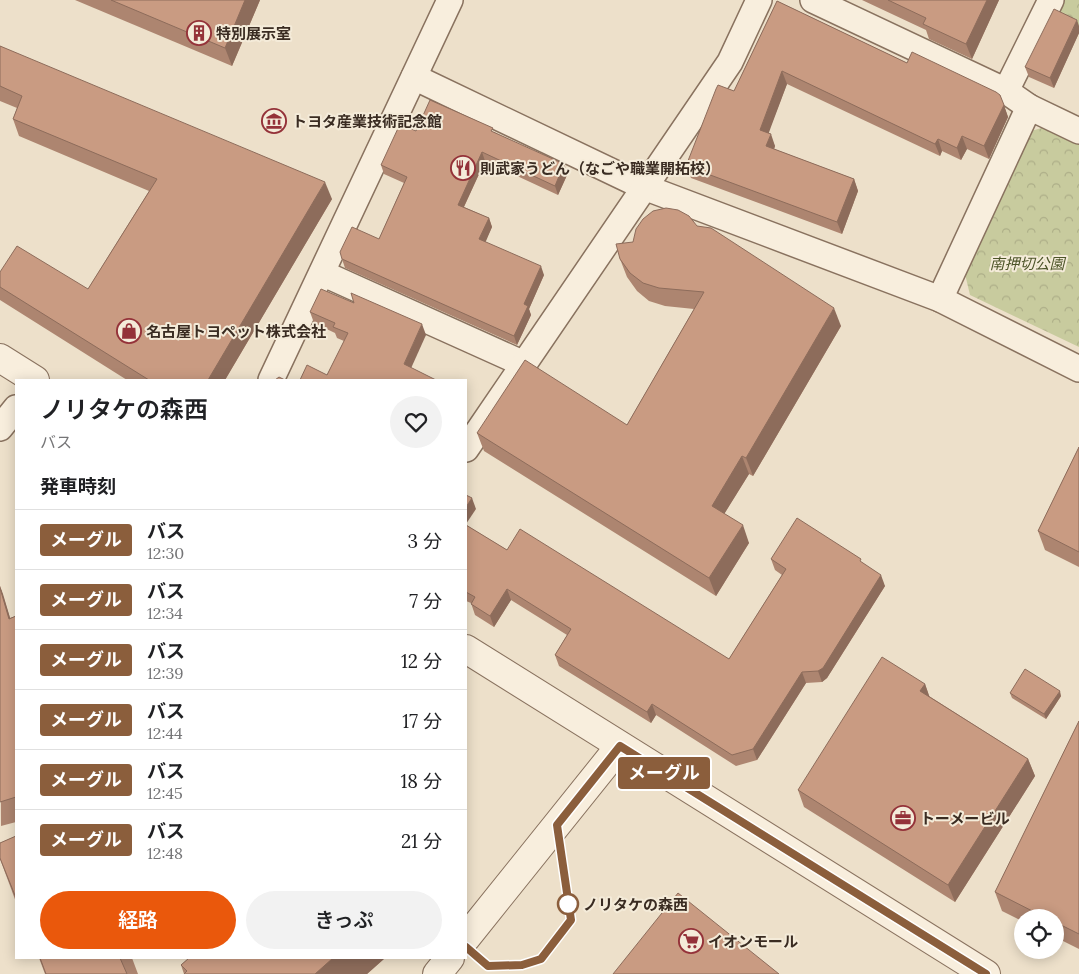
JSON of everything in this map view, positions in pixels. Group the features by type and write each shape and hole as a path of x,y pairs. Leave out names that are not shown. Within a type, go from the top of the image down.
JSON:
{"street":[{"path":"271,379 450,0"},
{"path":"467,448 730,62 759,0"},
{"path":"813,0 1006,91 1030,107 1079,131"},
{"path":"1006,91 1051,0"},
{"path":"414,77 644,187 940,300 1079,369"},
{"path":"940,300 1030,107"},
{"path":"322,273 524,364"},
{"path":"0,358 33,379"},
{"path":"0,428 15,409"},
{"path":"467,650 986,974"},
{"path":"467,937 620,746"},
{"path":"437,974 449,959"}],"green space":[{"path":"1059,0 1079,0 1079,26 1052,13"},
{"name":"南押切公園","path":"1045,127 1079,144 1079,347 970,295 965,274 1031,131"}],"building":[{"path":"111,0 245,0 225,48"},
{"path":"888,0 987,0 966,44 923,24 926,18"},
{"path":"777,1 907,63 912,52 996,92 1000,95 1004,105 984,146 962,136 957,148 938,139 935,144 782,71 760,130 771,134 766,146 854,179 837,222 686,166 718,85 734,91"},
{"path":"1054,9 1077,20 1050,78 1025,67"},
{"path":"0,46 325,182 209,379 147,379 0,287 0,272 17,246 88,289 157,179 13,119 22,96 0,86"},
{"path":"430,100 493,128 491,131 564,164 555,186 482,152 458,205 489,218 479,239 541,266 524,304 528,306 514,336 342,259 340,252 352,227 379,239 407,177 381,165 400,124 416,131"},
{"path":"666,208 678,210 689,216 697,226 711,228 834,308 746,458 742,456 712,506 743,525 709,578 477,433 525,360 627,425 704,292 659,288 643,283 630,273 620,259 616,244 633,242 636,229 643,219 653,211"},
{"path":"321,289 354,303 351,293 422,324 404,364 434,379 300,379 307,365 327,375 348,333 333,327 335,323 310,312"},
{"path":"1079,447 1079,552 1038,531"},
{"path":"467,496 472,498 467,506"},
{"path":"797,518 861,559 860,561 881,575 823,668 818,671 802,672 753,749 732,755 652,704 647,712 555,655 571,629 507,589 490,616 471,604 475,597 467,593 467,526 507,550 520,529 729,659 786,569 771,559"},
{"path":"0,588 9,619 15,616 15,797 0,802"},
{"path":"882,657 925,684 920,691 1028,759 948,885 798,790"},
{"path":"1025,669 1060,691 1044,714 1010,693"},
{"path":"1079,721 1079,934 1064,926 1064,909 1028,909 995,892"},
{"path":"15,836 15,896 0,858 0,843"},
{"name":"イオンモール","path":"678,893 779,974 613,974"},
{"path":"40,959 120,959 127,974 46,974"},
{"path":"188,959 332,959 315,974 184,974 187,971 181,965"}],"bus line":[{"name":"メーグル","path":"467,948 488,966 522,965 541,959 571,920 557,825 620,746 986,974"}],"place":[{"name":"特別展示室","path":"199,33"},
{"name":"トヨタ産業技術記念館","path":"274,121"},
{"name":"則武家うどん（なごや職業開拓校）","path":"463,168"},
{"name":"名古屋トヨペット株式会社","path":"129,331"},
{"name":"トーメービル","path":"903,818"},
{"name":"ノリタケの森西","path":"568,904"},
{"name":"イオンモール","path":"691,941"}]}
